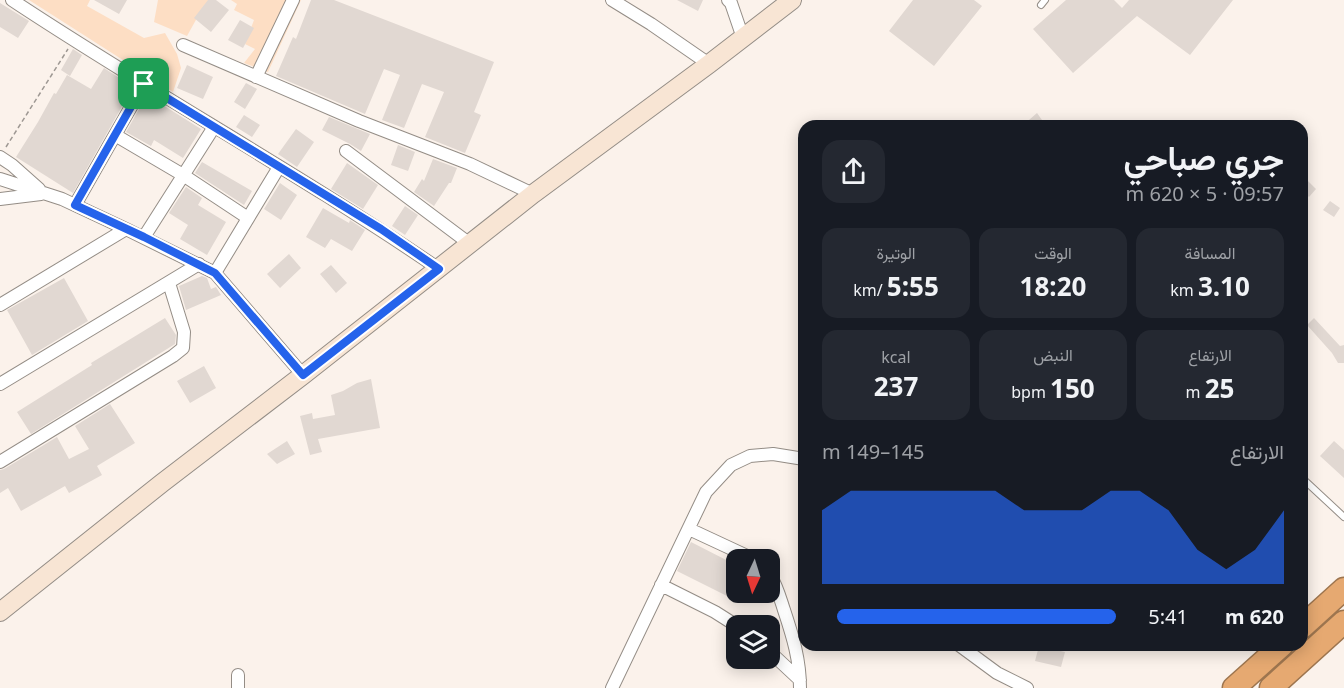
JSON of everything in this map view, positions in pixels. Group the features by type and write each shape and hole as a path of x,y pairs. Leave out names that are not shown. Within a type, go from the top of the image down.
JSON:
{"highway":[{"path":"1308,622 1344,589"},
{"path":"1270,688 1344,622"},
{"path":"1234,688 1273,651"}],"street":[{"path":"12,0 74,41 381,229 439,269"},
{"path":"256,77 293,0"},
{"path":"612,0 709,64"},
{"path":"728,0 743,38"},
{"path":"0,612 533,194 792,0"},
{"path":"183,45 358,121 470,164 533,194"},
{"path":"75,205 144,84"},
{"path":"144,237 214,127"},
{"path":"114,135 248,218"},
{"path":"346,151 470,244"},
{"path":"3,152 12,165 45,193"},
{"path":"215,273 279,167"},
{"path":"0,179 75,205 215,273 303,375"},
{"path":"0,199 45,193"},
{"path":"0,305 126,229"},
{"path":"0,384 199,264"},
{"path":"0,462 183,348 183,332 168,283"},
{"path":"612,688 706,492 731,465 750,456 773,454 798,458"},
{"path":"689,529 732,549"},
{"path":"661,585 726,619"},
{"path":"780,596 797,649 800,684"},
{"path":"967,651 997,673 1027,688"},
{"path":"780,663 800,684"},
{"path":"238,675 238,688"}],"lane":[{"path":"1308,484 1344,517"}],"path":[{"path":"3,152 74,41"}],"shaded area":[{"path":"29,0 90,0 87,6 144,38 165,33 177,54 181,68 173,92"},
{"path":"158,0 212,0 197,18 187,36 154,22"},
{"path":"231,0 301,0 268,72 244,63 255,49 245,44 254,20 234,10 237,4"}],"building":[{"path":"94,0 127,0 119,14"},
{"path":"208,0 216,0 229,10 211,32 194,18"},
{"path":"311,0 334,0 494,62 474,112 481,115 465,153 425,137 444,92 422,84 404,128 382,120 400,75 384,69 365,114 276,76 293,37 296,39"},
{"path":"677,0 703,0 698,11"},
{"path":"913,0 974,0 982,6 934,66 889,31"},
{"path":"1066,0 1114,0 1122,8 1129,0 1233,0 1190,55 1137,16 1073,73 1033,29"},
{"path":"0,3 29,21 18,38 0,27"},
{"path":"240,20 254,28 243,48 228,40"},
{"path":"73,49 82,55 70,76 61,70"},
{"path":"187,65 213,77 203,99 177,88"},
{"path":"104,68 133,87 73,193 16,157 67,75 91,89"},
{"path":"246,83 257,89 245,109 234,102"},
{"path":"147,95 201,129 183,158 154,140 151,146 126,132"},
{"path":"1037,113 1042,120 1029,120"},
{"path":"244,115 260,125 252,137 236,127"},
{"path":"329,117 370,134 361,151 322,130"},
{"path":"296,129 314,142 297,167 278,154"},
{"path":"398,145 415,152 408,171 391,165"},
{"path":"433,159 457,168 451,183 434,206 414,192 422,179 424,181"},
{"path":"202,162 252,191 244,205 195,173"},
{"path":"347,163 378,185 363,209 331,189"},
{"path":"1308,181 1316,189 1308,196"},
{"path":"280,183 297,195 281,220 264,209"},
{"path":"186,187 202,198 198,205 226,222 207,255 180,239 188,225 169,213"},
{"path":"1330,201 1340,208 1334,217 1323,210"},
{"path":"405,206 418,215 405,235 392,226"},
{"path":"323,208 349,223 350,220 365,230 352,251 331,239 325,248 306,237"},
{"path":"289,254 301,268 280,288 267,274"},
{"path":"331,265 347,283 336,293 320,274"},
{"path":"202,276 207,278 211,289 216,287 221,295 186,310 179,286"},
{"path":"64,278 88,321 32,355 7,310"},
{"path":"165,318 176,335 175,344 31,434 17,412"},
{"path":"1314,318 1340,346 1344,345 1344,363 1338,363 1308,324"},
{"path":"204,366 216,388 190,403 177,381"},
{"path":"371,379 380,428 318,439 322,452 310,455 300,416 312,413 313,419 335,415 331,395"},
{"path":"110,404 135,443 97,466 102,475 69,493 65,486 21,511 8,488 0,493 0,470 57,437 69,459 89,449 75,426"},
{"path":"287,441 295,454 277,464 267,454"},
{"path":"1334,441 1344,450 1344,478 1320,456"},
{"path":"691,542 726,560 726,596 677,571"},
{"path":"1038,651 1065,652 1061,667 1035,661"}],"route":[{"path":"144,84 381,229 439,269 303,375 215,273 75,205 144,84"}]}
